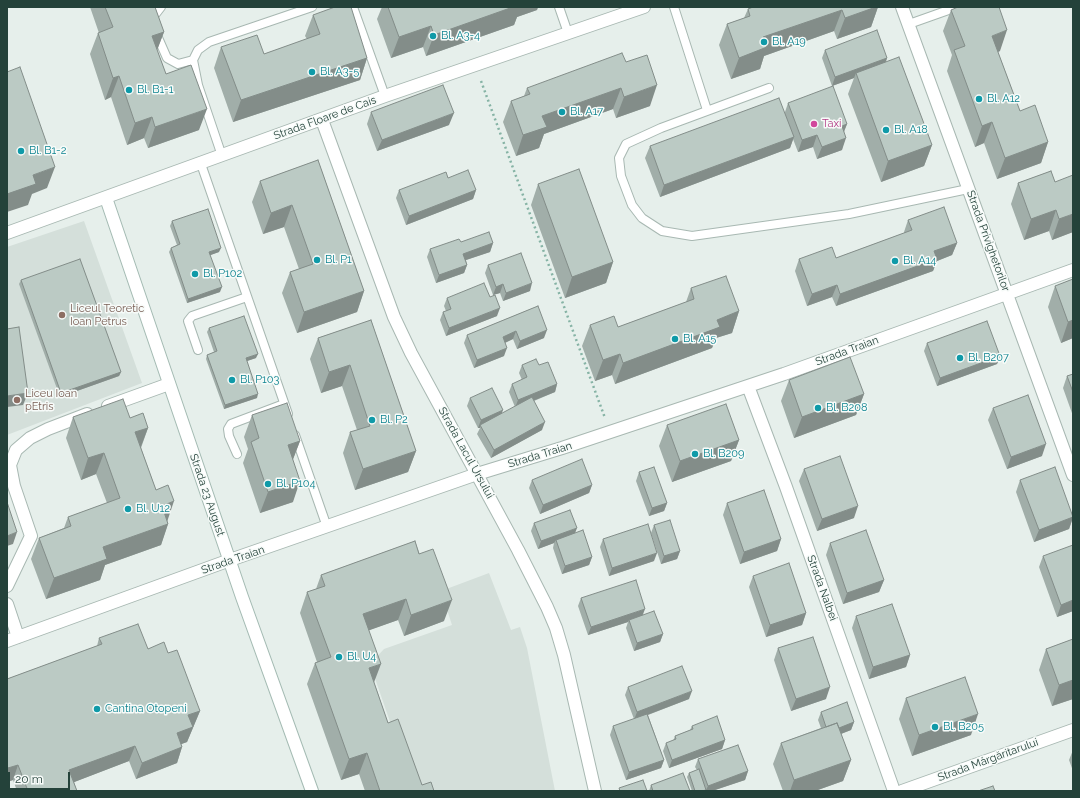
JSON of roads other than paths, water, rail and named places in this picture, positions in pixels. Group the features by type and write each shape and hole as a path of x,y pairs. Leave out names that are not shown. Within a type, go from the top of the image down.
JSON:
{"street":[{"name":"Strada Floare de Cais","path":"7,233 201,164 385,96 644,7"},
{"name":"Strada Privighetorilor","path":"902,7 1073,475"},
{"name":"Strada Lacul Ursului","path":"322,120 394,317 411,352 518,550 556,628 564,655 595,791"},
{"name":"Strada 23 August","path":"106,198 230,560 312,791"},
{"name":"Strada Traian","path":"12,639 230,560 477,474 748,386 1073,270"},
{"path":"7,586 31,536 14,486 10,465 16,450 30,438 48,429 169,384"},
{"name":"Strada Nalbei","path":"748,386 786,486 894,791"},
{"path":"7,604 12,639"},
{"name":"Strada Mărgăritarului","path":"902,791 1073,730"}],"lane":[{"path":"161,7 154,16 154,28 167,58 178,64 193,60"},
{"path":"222,156 198,85 193,60 198,50 209,42 312,7"},
{"path":"353,7 385,96"},
{"path":"559,7 568,33"},
{"path":"674,7 707,110"},
{"path":"909,24 957,7"},
{"path":"769,88 661,128 626,144 619,158 621,176 632,205 642,218 662,231 692,236 849,214 968,189"},
{"path":"201,164 327,527"},
{"path":"198,350 188,321 192,316 247,297"},
{"path":"237,454 229,436 228,429 231,424 284,404"}],"place":[{"name":"Bl. A3-4","path":"433,36"},
{"name":"Bl. A19","path":"764,42"},
{"name":"Bl. A3-5","path":"312,72"},
{"name":"Bl. B1-1","path":"129,90"},
{"name":"Bl. A12","path":"979,99"},
{"name":"Bl. A17","path":"562,112"},
{"name":"Taxi","path":"814,124"},
{"name":"Bl. A18","path":"886,130"},
{"name":"Bl. B1-2","path":"21,151"},
{"name":"Bl. P1","path":"317,260"},
{"name":"Bl. A14","path":"895,261"},
{"name":"Bl. P102","path":"195,274"},
{"name":"Liceul Teoretic Ioan Petrus","path":"62,315"},
{"name":"Bl. A15","path":"675,339"},
{"name":"Bl. B207","path":"960,358"},
{"name":"Bl. P103","path":"232,380"},
{"name":"Liceu Ioan pEtris","path":"17,400"},
{"name":"Bl. B208","path":"818,408"},
{"name":"Bl. P2","path":"372,420"},
{"name":"Bl. B209","path":"695,454"},
{"name":"Bl. P104","path":"268,484"},
{"name":"Bl. U12","path":"128,509"},
{"name":"Bl. U4","path":"339,657"},
{"name":"Cantina Otopeni","path":"97,709"},
{"name":"Bl. B205","path":"935,727"}]}
